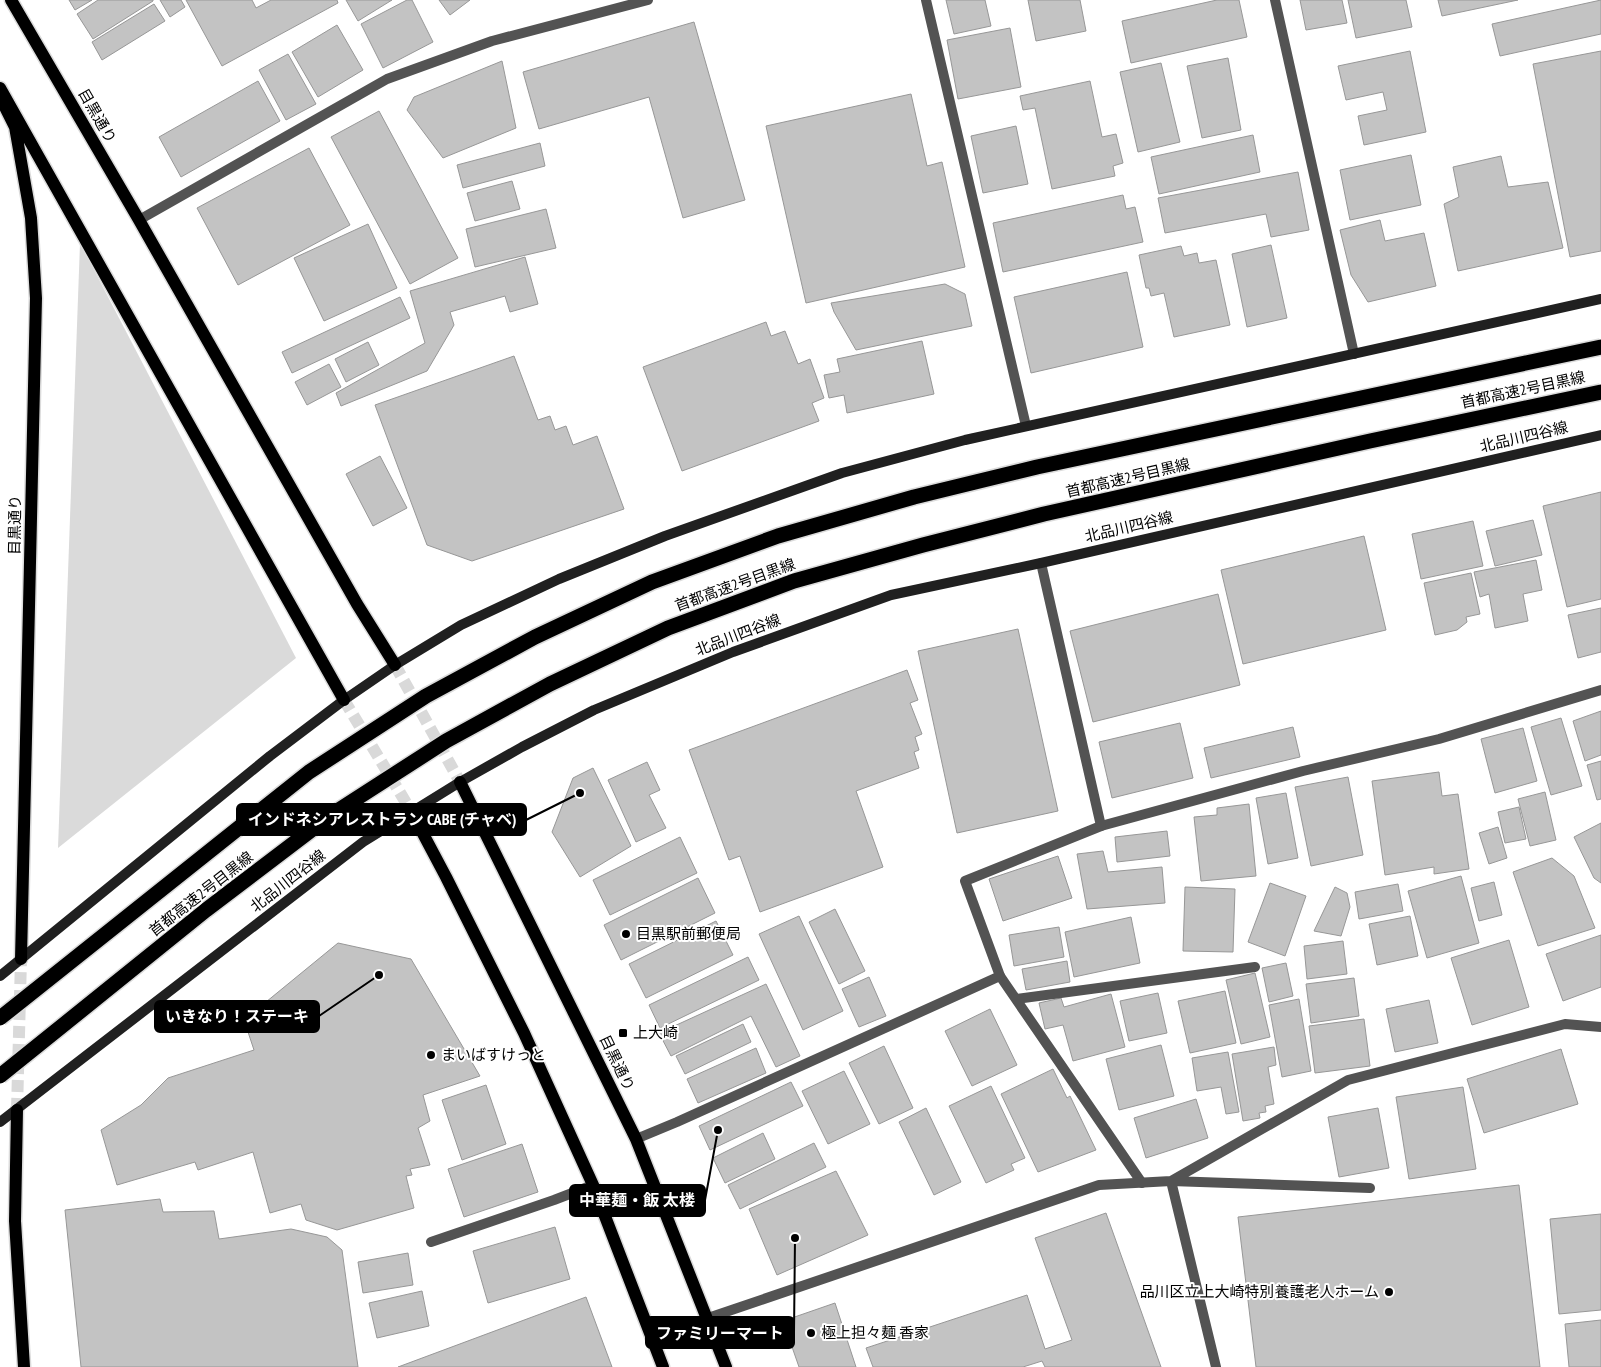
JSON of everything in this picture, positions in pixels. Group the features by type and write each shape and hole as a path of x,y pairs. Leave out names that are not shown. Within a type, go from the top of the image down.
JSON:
{"highway":[{"name":"首都高速2号目黒線","path":"0,1018 309,772 426,696 536,637 652,582 778,536 914,497 1037,467 1601,347"},
{"name":"首都高速2号目黒線","path":"0,1076 206,910 331,816 464,732 550,684 668,628 794,581 941,540 1044,514 1370,441 1601,392"}],"main road":[{"name":"目黒通り","path":"11,0 139,220 357,604 395,665"},
{"path":"0,88 344,700"},
{"name":"目黒通り","path":"0,97 15,127 30,218 36,298 21,959"},
{"path":"0,976 270,756 344,700 395,665 461,625 559,579 665,536 842,474 966,440 1601,299"},
{"name":"北品川四谷線","path":"0,1122 363,842 460,782 594,710 733,652 891,595 1041,563 1601,435"},
{"name":"目黒通り","path":"460,782 636,1139 726,1367"},
{"path":"411,811 451,886 524,1033 593,1185 663,1367"},
{"path":"16,1110 16,1259 24,1367"}],"street":[{"path":"139,220 387,79 492,41 648,0"},
{"path":"926,0 1026,426"},
{"path":"1275,0 1354,354"},
{"path":"1041,563 1101,826"},
{"path":"1142,1183 1000,976 965,881 1101,826 1303,771 1439,739 1601,690"},
{"path":"1016,999 1255,967"},
{"path":"636,1139 1000,976"},
{"path":"1171,1181 1348,1080 1565,1024 1601,1027"},
{"path":"1171,1181 1216,1367"},
{"path":"708,1318 1099,1185 1171,1181 1370,1188"},
{"path":"430,1242 593,1185"}],"shaded area":[{"path":"80,243 296,658 58,848"}],"building":[{"path":"69,0 92,0 75,10"},
{"path":"98,0 153,1 93,39 77,14"},
{"path":"160,0 181,0 185,7 170,17"},
{"path":"186,0 252,0 256,8 271,0 337,0 338,3 222,66"},
{"path":"346,0 392,0 358,21"},
{"path":"407,0 412,0 433,42 383,68 361,24"},
{"path":"439,0 470,0 450,15"},
{"path":"946,0 985,0 991,26 954,34"},
{"path":"1028,0 1080,0 1086,31 1036,41"},
{"path":"1217,0 1239,0 1247,37 1131,63 1122,21"},
{"path":"1300,0 1342,0 1347,23 1306,30"},
{"path":"1348,0 1406,0 1412,27 1356,38"},
{"path":"1438,0 1518,0 1442,16"},
{"path":"1601,0 1601,34 1500,56 1492,24"},
{"path":"154,4 165,21 102,60 92,42"},
{"path":"694,22 745,200 683,218 649,97 539,129 523,72"},
{"path":"337,25 363,70 318,97 292,52"},
{"path":"1010,28 1021,87 958,99 947,40"},
{"path":"1410,51 1426,132 1364,145 1358,116 1387,110 1383,92 1346,100 1338,66"},
{"path":"1601,51 1601,251 1570,257 1533,64"},
{"path":"288,54 316,104 286,120 259,70"},
{"path":"1228,58 1241,130 1202,138 1187,66"},
{"path":"502,61 516,128 443,158 407,110 414,97"},
{"path":"1161,63 1180,142 1138,152 1120,72"},
{"path":"258,81 280,121 181,177 159,137"},
{"path":"1090,81 1102,137 1116,134 1123,163 1113,166 1115,176 1052,189 1035,108 1023,110 1020,96"},
{"path":"911,94 927,166 942,162 965,267 806,303 766,126"},
{"path":"379,111 458,258 410,284 331,137"},
{"path":"1016,126 1028,184 983,193 971,136"},
{"path":"1253,135 1260,172 1159,194 1151,157"},
{"path":"540,143 545,166 463,188 457,165"},
{"path":"309,148 350,225 238,285 197,208"},
{"path":"1411,155 1421,205 1350,220 1340,170"},
{"path":"1501,156 1508,187 1548,182 1563,248 1458,271 1444,204 1459,197 1453,167"},
{"path":"1298,172 1309,230 1271,237 1266,214 1165,233 1158,198"},
{"path":"512,181 520,209 475,221 467,193"},
{"path":"1123,195 1126,209 1135,207 1143,242 1003,272 993,223"},
{"path":"546,209 556,248 475,267 466,229"},
{"path":"1380,220 1385,241 1424,233 1436,286 1368,302 1351,275 1340,230"},
{"path":"368,224 397,288 324,321 294,258"},
{"path":"1271,245 1287,318 1247,327 1232,254"},
{"path":"1181,246 1184,256 1197,253 1199,263 1216,260 1230,325 1174,337 1164,293 1151,296 1149,288 1146,288 1139,255"},
{"path":"525,257 538,304 510,312 505,296 450,312 454,325 427,371 341,406 336,393 425,343 410,291"},
{"path":"1127,272 1143,347 1031,373 1014,297"},
{"path":"945,284 965,294 972,326 856,350 834,312 831,303"},
{"path":"400,297 410,318 292,373 282,352"},
{"path":"766,322 771,336 785,331 798,364 810,359 824,398 812,403 819,421 682,471 643,367"},
{"path":"922,341 934,394 847,413 844,395 829,398 824,375 840,372 837,359"},
{"path":"368,342 379,365 346,382 335,359"},
{"path":"514,356 538,420 550,416 555,430 566,426 573,445 597,436 624,509 472,561 427,545 375,405"},
{"path":"329,364 341,387 307,405 295,382"},
{"path":"380,456 407,508 373,526 346,474"},
{"path":"1601,492 1601,599 1567,607 1543,506"},
{"path":"1533,520 1542,555 1495,566 1486,531"},
{"path":"1473,521 1483,566 1421,579 1412,534"},
{"path":"1364,536 1386,630 1243,664 1221,570"},
{"path":"1536,560 1542,590 1523,594 1528,621 1495,628 1489,594 1480,597 1474,572"},
{"path":"1471,573 1480,614 1466,617 1467,622 1457,630 1435,635 1424,583"},
{"path":"1218,594 1240,685 1093,722 1070,631"},
{"path":"1601,608 1601,652 1578,658 1568,615"},
{"path":"1018,629 1058,811 957,833 918,651"},
{"path":"907,670 918,700 910,703 922,734 915,737 919,750 914,752 919,768 856,791 883,867 760,912 740,856 729,860 689,750"},
{"path":"1601,711 1601,755 1585,761 1573,721"},
{"path":"1561,718 1582,786 1551,795 1531,727"},
{"path":"1180,723 1193,778 1112,798 1099,742"},
{"path":"1293,727 1300,757 1211,778 1204,748"},
{"path":"1523,728 1537,781 1495,793 1481,739"},
{"path":"1601,761 1601,799 1597,800 1587,765"},
{"path":"647,762 660,790 649,795 666,828 636,842 608,780"},
{"path":"593,768 631,846 580,877 552,832 573,778"},
{"path":"1439,772 1442,796 1458,794 1469,869 1434,874 1434,867 1385,875 1372,781"},
{"path":"1348,777 1363,855 1311,866 1295,787"},
{"path":"1545,792 1556,840 1530,846 1518,799"},
{"path":"1286,793 1298,858 1268,864 1256,798"},
{"path":"1249,804 1256,876 1201,881 1194,817 1217,815 1217,808"},
{"path":"1519,807 1526,839 1505,843 1498,812"},
{"path":"1601,823 1601,883 1594,878 1574,837"},
{"path":"1498,827 1507,858 1489,864 1479,833"},
{"path":"1167,831 1170,856 1117,862 1115,837"},
{"path":"680,837 697,873 610,915 593,880"},
{"path":"1103,851 1108,872 1162,867 1165,903 1087,909 1077,854"},
{"path":"1058,856 1072,898 1003,921 989,879"},
{"path":"1552,858 1574,876 1595,928 1538,946 1513,872"},
{"path":"1461,876 1479,943 1427,958 1408,891"},
{"path":"698,878 715,913 621,960 604,925"},
{"path":"1494,882 1502,915 1479,921 1471,888"},
{"path":"1270,883 1306,896 1285,956 1248,942"},
{"path":"1398,884 1403,911 1359,919 1355,892"},
{"path":"1185,887 1235,889 1233,952 1183,951"},
{"path":"1335,887 1347,893 1350,907 1341,936 1314,931"},
{"path":"835,909 865,971 839,984 809,922"},
{"path":"799,916 843,1011 803,1030 759,934"},
{"path":"1410,916 1418,956 1377,965 1369,924"},
{"path":"1131,917 1140,963 1074,977 1065,932"},
{"path":"716,921 733,955 646,998 629,964"},
{"path":"1059,927 1064,957 1014,966 1009,935"},
{"path":"1601,935 1601,987 1563,1001 1546,954"},
{"path":"1509,940 1529,1007 1472,1025 1451,958"},
{"path":"1343,941 1347,974 1307,979 1304,946"},
{"path":"338,943 411,959 480,1076 423,1095 430,1121 418,1128 430,1165 410,1169 412,1175 406,1176 414,1208 337,1230 306,1220 301,1204 270,1213 253,1152 198,1170 195,1162 117,1185 101,1130 141,1105 168,1078 254,1050 244,1020"},
{"path":"748,957 759,980 660,1028 649,1005"},
{"path":"1067,961 1070,982 1026,990 1022,969"},
{"path":"1286,963 1293,996 1269,1002 1262,968"},
{"path":"1255,973 1270,1037 1241,1044 1226,980"},
{"path":"869,977 886,1016 859,1027 842,989"},
{"path":"1354,978 1359,1016 1311,1023 1306,984"},
{"path":"766,984 800,1056 776,1067 751,1016 671,1056 659,1033"},
{"path":"1225,991 1236,1043 1190,1053 1178,1001"},
{"path":"1158,993 1167,1033 1129,1041 1120,1001"},
{"path":"1111,994 1125,1047 1073,1061 1063,1025 1045,1029 1039,1003 1061,998 1064,1007"},
{"path":"1299,999 1311,1071 1282,1077 1269,1005"},
{"path":"1429,1000 1438,1043 1395,1052 1386,1009"},
{"path":"990,1009 1017,1065 972,1086 945,1031"},
{"path":"1364,1019 1370,1066 1315,1073 1309,1026"},
{"path":"743,1024 751,1042 685,1074 676,1056"},
{"path":"1161,1045 1174,1096 1119,1110 1106,1059"},
{"path":"884,1046 913,1108 879,1124 849,1063"},
{"path":"1274,1047 1276,1065 1268,1067 1274,1104 1265,1106 1266,1112 1259,1113 1260,1118 1243,1121 1232,1054"},
{"path":"756,1048 766,1073 698,1103 687,1079"},
{"path":"1561,1049 1578,1104 1484,1133 1467,1079"},
{"path":"1228,1052 1239,1112 1226,1114 1221,1087 1197,1091 1192,1058"},
{"path":"1053,1069 1067,1098 1070,1096 1096,1150 1038,1172 1001,1094"},
{"path":"844,1071 870,1124 828,1144 802,1091"},
{"path":"791,1082 803,1106 710,1150 699,1126"},
{"path":"486,1085 506,1144 462,1160 442,1100"},
{"path":"991,1086 1025,1158 1011,1164 1014,1170 986,1183 949,1106"},
{"path":"1463,1087 1476,1169 1409,1179 1396,1097"},
{"path":"1196,1099 1208,1138 1146,1158 1134,1118"},
{"path":"926,1108 961,1182 934,1195 899,1122"},
{"path":"1378,1108 1389,1168 1339,1177 1328,1117"},
{"path":"763,1133 775,1159 725,1183 713,1158"},
{"path":"814,1143 826,1167 740,1209 728,1185"},
{"path":"522,1144 538,1192 464,1217 448,1169"},
{"path":"836,1171 868,1235 777,1275 749,1209"},
{"name":"品川区立上大崎特別養護老人ホーム","path":"1519,1185 1540,1367 1256,1367 1238,1217"},
{"path":"160,1199 163,1212 214,1211 219,1239 291,1229 327,1237 342,1250 358,1367 81,1367 65,1210"},
{"path":"1106,1213 1161,1367 1045,1367 1042,1361 1023,1367 873,1367 866,1348 1027,1295 1045,1349 1072,1340 1035,1238"},
{"path":"1601,1214 1601,1310 1559,1314 1550,1219"},
{"path":"555,1227 570,1279 488,1303 473,1251"},
{"path":"408,1253 413,1285 363,1293 358,1262"},
{"path":"422,1291 429,1326 377,1338 369,1303"},
{"path":"586,1297 612,1367 398,1367"},
{"path":"835,1303 856,1367 799,1367 783,1321"},
{"path":"1601,1320 1601,1367 1569,1367 1565,1324"}],"tunnel":[{"path":"395,665 460,782"},
{"path":"344,700 411,811"},
{"path":"17,1110 21,959"}],"place":[{"name":"インドネシアレストラン CABE (チャベ)","path":"580,793"},
{"name":"目黒駅前郵便局","path":"626,934"},
{"name":"いきなり！ステーキ","path":"379,975"},
{"name":"上大崎","path":"623,1033"},
{"name":"まいばすけっと","path":"431,1055"},
{"name":"中華麺・飯 太楼","path":"718,1130"},
{"name":"ファミリーマート","path":"795,1238"},
{"name":"品川区立上大崎特別養護老人ホーム","path":"1389,1292"},
{"name":"極上担々麺 香家","path":"811,1333"}]}
